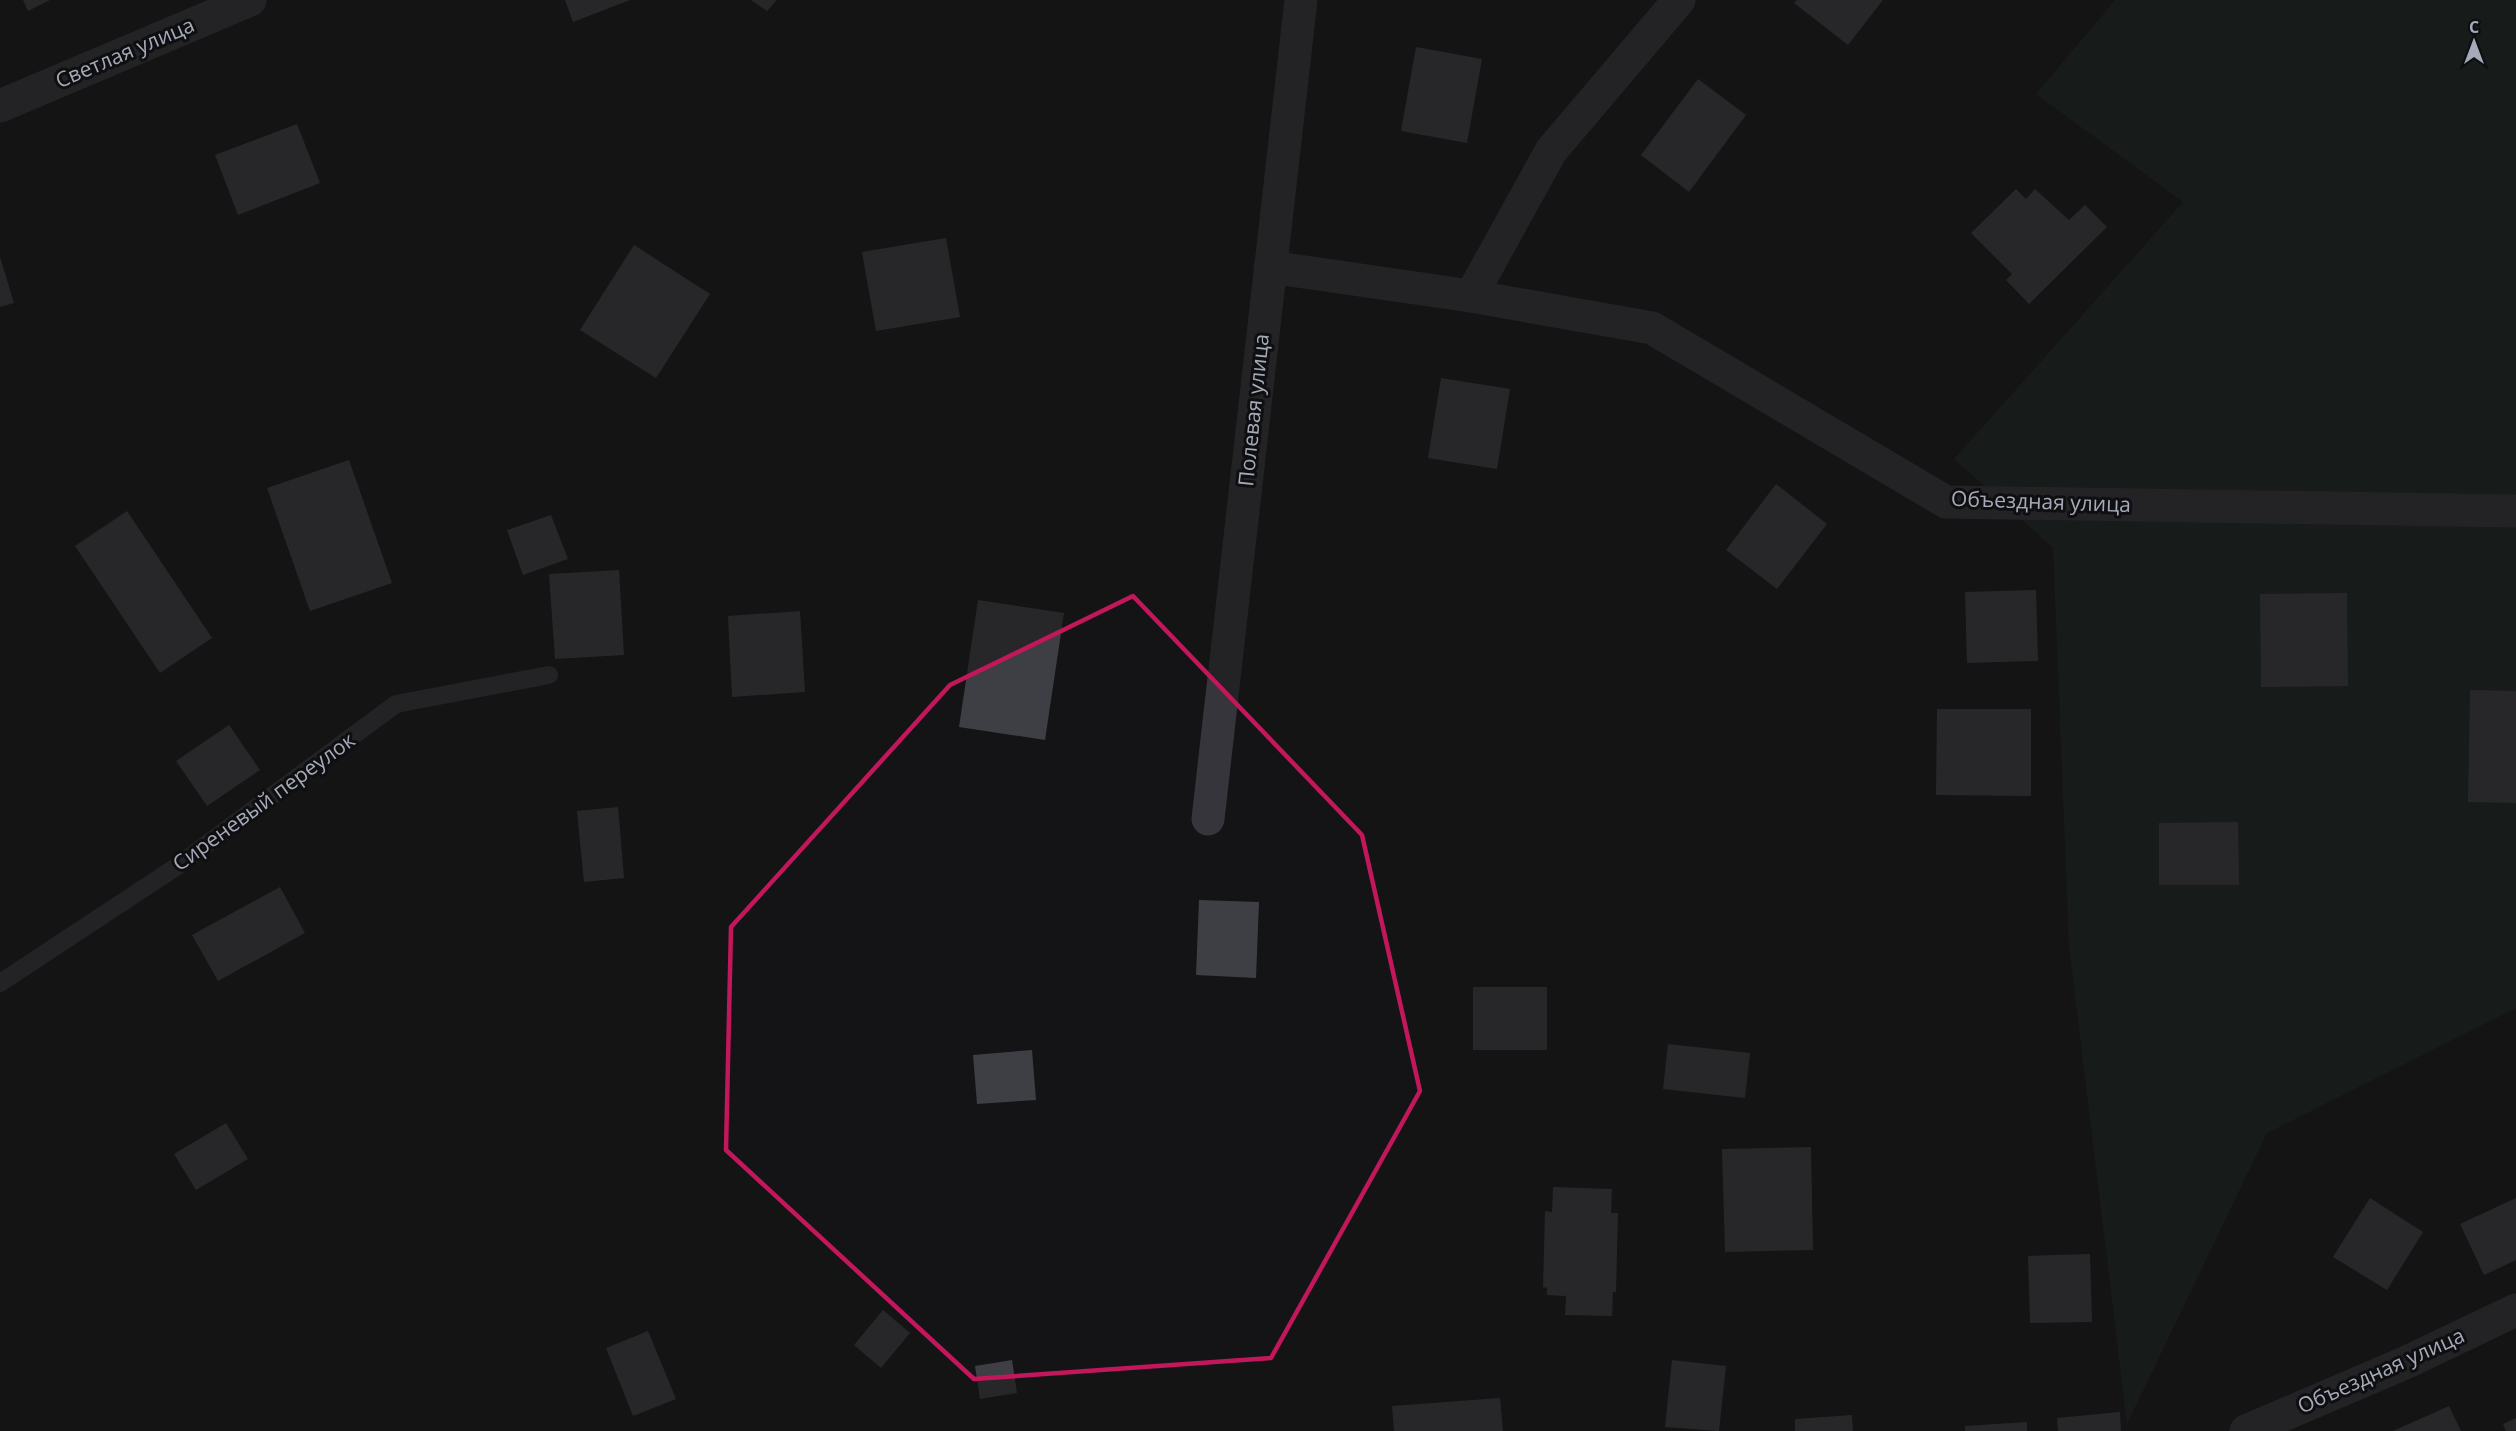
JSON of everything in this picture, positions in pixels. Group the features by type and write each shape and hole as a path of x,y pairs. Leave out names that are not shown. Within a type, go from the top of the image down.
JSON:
{"street":[{"name":"Светлая улица","path":"0,106 250,0"},
{"name":"Полевая улица","path":"1208,819 1301,0"},
{"path":"1471,296 1551,151 1679,0"},
{"name":"Объездная улица","path":"1270,267 1471,296 1652,328 1946,502 2516,511"},
{"name":"Объездная улица","path":"2246,1431 2407,1362 2516,1310"}],"lane":[{"name":"Сиреневый переулок","path":"0,983 176,867 396,704 549,675"}],"highlighted area":[{"path":"1133,596 1362,835 1420,1091 1271,1358 974,1379 726,1150 731,927 950,685"}],"shaded area":[{"path":"2115,0 2516,0 2516,1008 2267,1133 2127,1424 2069,946 2053,548 1954,459 2183,202 2036,94"}],"building":[{"path":"23,0 50,0 28,11"},
{"path":"565,0 630,0 573,22"},
{"path":"751,0 777,0 767,11"},
{"path":"1797,0 1883,0 1848,45 1794,3"},
{"path":"1416,47 1482,59 1467,143 1401,131"},
{"path":"1698,79 1746,115 1689,192 1641,155"},
{"path":"297,124 320,183 238,215 215,155"},
{"path":"2016,189 2026,199 2035,189 2069,220 2085,205 2107,227 2029,304 2006,280 2012,274 1971,233"},
{"path":"946,238 960,317 876,331 862,252"},
{"path":"634,245 710,294 656,378 580,330"},
{"path":"0,257 14,303 0,307"},
{"path":"1441,378 1510,389 1497,469 1428,458"},
{"path":"349,460 392,583 310,611 267,488"},
{"path":"1776,484 1827,524 1777,589 1726,550"},
{"path":"127,511 212,638 160,673 75,546"},
{"path":"551,515 568,559 523,575 507,530"},
{"path":"619,570 624,655 555,659 549,574"},
{"path":"2036,590 2038,661 1967,663 1965,592"},
{"path":"2347,593 2348,686 2261,687 2260,594"},
{"path":"978,600 1064,613 1045,740 959,727"},
{"path":"800,611 805,692 732,697 728,616"},
{"path":"2470,690 2516,691 2516,803 2468,802"},
{"path":"1937,709 2031,709 2031,796 1936,795"},
{"path":"229,725 260,770 207,806 176,761"},
{"path":"618,807 624,878 584,882 577,811"},
{"path":"2238,822 2239,885 2159,885 2159,823"},
{"path":"280,887 305,933 218,981 192,935"},
{"path":"1199,900 1259,902 1256,978 1196,975"},
{"path":"1473,987 1547,987 1547,1050 1473,1050"},
{"path":"1668,1044 1750,1053 1745,1098 1663,1089"},
{"path":"1032,1050 1036,1100 977,1104 973,1055"},
{"path":"226,1123 248,1159 196,1190 174,1154"},
{"path":"1811,1147 1813,1250 1725,1252 1722,1149"},
{"path":"1553,1187 1612,1189 1611,1213 1618,1213 1616,1292 1613,1292 1612,1316 1565,1315 1566,1296 1547,1295 1547,1288 1543,1287 1545,1211 1552,1212"},
{"path":"2370,1198 2423,1232 2387,1290 2333,1257"},
{"path":"2516,1198 2516,1260 2484,1275 2460,1224"},
{"path":"2090,1254 2092,1322 2030,1323 2028,1256"},
{"path":"883,1310 910,1333 881,1368 854,1345"},
{"path":"648,1331 676,1399 633,1416 606,1348"},
{"path":"1012,1360 1017,1393 980,1399 975,1366"},
{"path":"1672,1360 1726,1366 1719,1431 1665,1427"},
{"path":"1500,1398 1503,1431 1394,1431 1392,1406"},
{"path":"2449,1406 2461,1431 2393,1431"},
{"path":"2120,1412 2121,1431 2058,1431 2057,1418"},
{"path":"1852,1415 1853,1431 1795,1431 1795,1419"},
{"path":"2516,1418 2516,1431 2506,1431 2503,1424"},
{"path":"2027,1422 2027,1431 1965,1431 1965,1426"}]}
